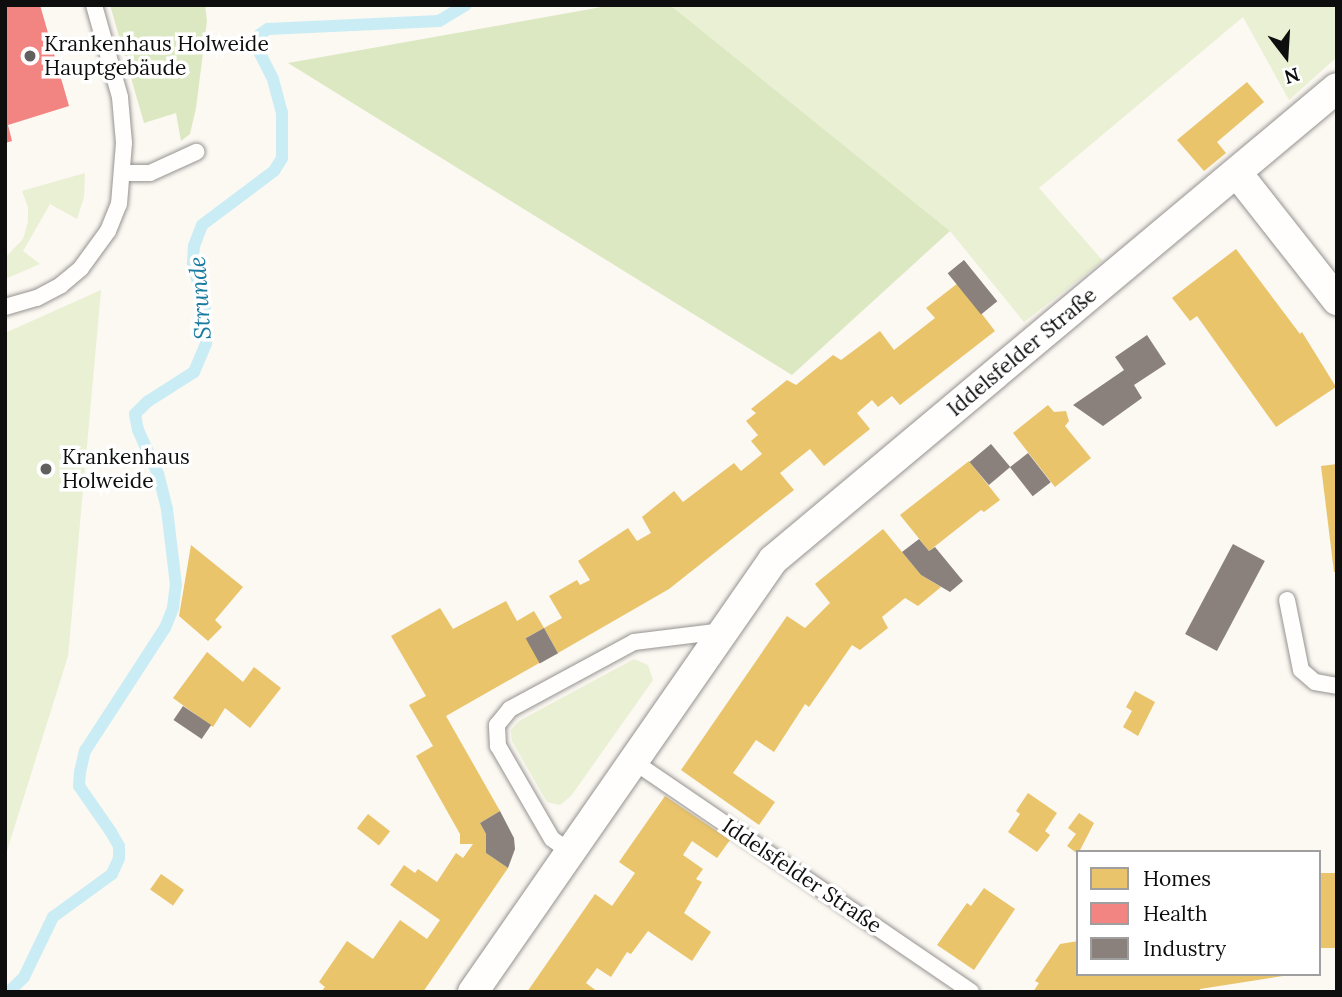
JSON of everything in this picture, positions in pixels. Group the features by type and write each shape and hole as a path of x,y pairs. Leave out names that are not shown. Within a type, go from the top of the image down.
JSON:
{"street":[{"name":"Iddelsfelder Straße","path":"473,992 773,560 1337,88"},
{"path":"1237,173 1337,300"}],"lane":[{"path":"5,307 37,298 61,285 81,268 108,231 119,204 123,173 120,97 94,5"},
{"path":"123,173 150,173 196,152"},
{"path":"1287,600 1301,670 1315,682 1337,686"},
{"path":"570,852 552,839 504,757 498,746 497,725 510,709 634,642 723,631"},
{"name":"Iddelsfelder Straße","path":"633,761 971,992"}],"green space":[{"path":"110,5 205,5 207,21 196,108 190,134 181,141 176,113 144,123"},
{"path":"613,5 670,5 950,231 792,375 288,63"},
{"path":"670,5 1337,5 1337,57 1289,100 1243,17 1039,188 1103,261 1024,322 950,231"},
{"path":"85,173 84,197 77,219 50,204 23,251 40,264 5,279 5,258 23,239 28,222 28,207 22,191"},
{"path":"101,290 68,656 5,857 5,333"},
{"path":"634,659 648,665 653,680 571,796 560,805 547,802 512,741 511,730 519,721"}],"building: Homes":[{"path":"1247,82 1264,102 1217,142 1226,153 1204,171 1177,140"},
{"path":"1236,249 1300,334 1302,332 1336,387 1276,427 1197,316 1190,321 1172,298"},
{"path":"958,283 995,331 900,405 892,396 878,407 872,400 857,413 870,429 824,466 810,449 780,473 794,490 669,589 558,653 544,628 562,618 549,596 577,580 580,585 590,580 578,561 628,528 637,541 651,533 642,517 674,491 683,502 734,463 741,471 762,454 751,441 758,435 746,421 756,413 751,409 787,380 796,385 833,355 841,360 880,331 894,350 935,318 926,308"},
{"path":"1048,405 1054,412 1066,411 1069,421 1065,426 1091,458 1055,487 1013,433"},
{"path":"969,461 1000,500 984,512 981,510 929,551 900,515"},
{"path":"1337,464 1337,572 1334,572 1321,466"},
{"path":"883,529 921,575 941,587 918,606 905,598 882,617 888,628 860,650 852,645 809,707 805,704 774,752 756,740 733,773 775,802 759,825 681,770 787,616 805,628 830,603 815,584"},
{"path":"191,545 243,587 215,620 222,627 208,641 179,616"},
{"path":"506,601 517,621 534,611 544,628 526,638 541,662 446,716 500,811 480,823 486,834 486,853 508,868 423,992 321,992 325,987 319,982 347,941 373,959 400,920 427,939 440,920 390,885 404,865 415,873 418,869 437,882 456,853 463,858 473,844 460,844 460,834 416,756 433,746 409,705 426,696 391,636 440,608 453,629"},
{"path":"207,652 243,682 254,667 281,688 250,728 225,708 213,727 173,698"},
{"path":"1135,691 1155,702 1138,736 1123,727 1132,711 1126,707"},
{"path":"1028,793 1057,813 1045,831 1050,835 1037,852 1008,832 1020,814 1016,811"},
{"path":"665,796 730,840 717,858 692,841 683,855 703,869 696,879 702,882 684,913 711,932 692,961 648,931 631,954 627,952 611,977 597,968 586,983 598,992 527,992 595,894 612,906 635,873 619,862"},
{"path":"1079,813 1094,823 1080,850 1076,850 1076,853 1067,846 1076,834 1068,828"},
{"path":"368,814 390,831 379,845 357,828"},
{"path":"1321,873 1337,873 1337,948 1321,948"},
{"path":"161,874 184,890 173,906 150,890"},
{"path":"984,888 1015,909 974,970 937,945 967,903 971,906"},
{"path":"1076,941 1076,976 1283,976 1200,989 1200,992 1033,992 1039,983 1035,981 1060,944"}],"building: Health":[{"name":"Krankenhaus Holweide Hauptgebäude","path":"5,5 40,5 69,106 8,125 12,141 5,143"}],"building: Industry":[{"path":"964,260 997,301 981,314 948,273"},
{"path":"1147,335 1166,364 1134,385 1142,398 1103,426 1073,405 1124,370 1115,357"},
{"path":"991,444 1010,467 989,485 970,462"},
{"path":"1028,453 1051,482 1033,496 1010,467"},
{"path":"919,539 929,551 935,547 963,581 950,592 921,575 902,552"},
{"path":"1233,544 1265,561 1217,651 1185,634"},
{"path":"544,628 558,653 540,664 526,638"},
{"path":"183,706 211,725 202,739 173,720"},
{"path":"500,811 514,838 515,849 508,868 486,853 486,834 480,823"}],"waterway":[{"name":"Strunde","path":"9,992 24,977 53,917 112,874 119,858 119,846 79,786 80,772 85,751 165,628 173,608 176,585 167,509 158,474 138,430 135,414 147,402 194,372 206,344 205,309 193,264 194,246 202,225 274,171 282,158 282,113 273,79 259,51 259,35 268,29 439,21 466,5"}],"place":[{"name":"Krankenhaus Holweide Hauptgebäude","path":"30,56"},
{"name":"Krankenhaus Holweide","path":"46,469"}]}
